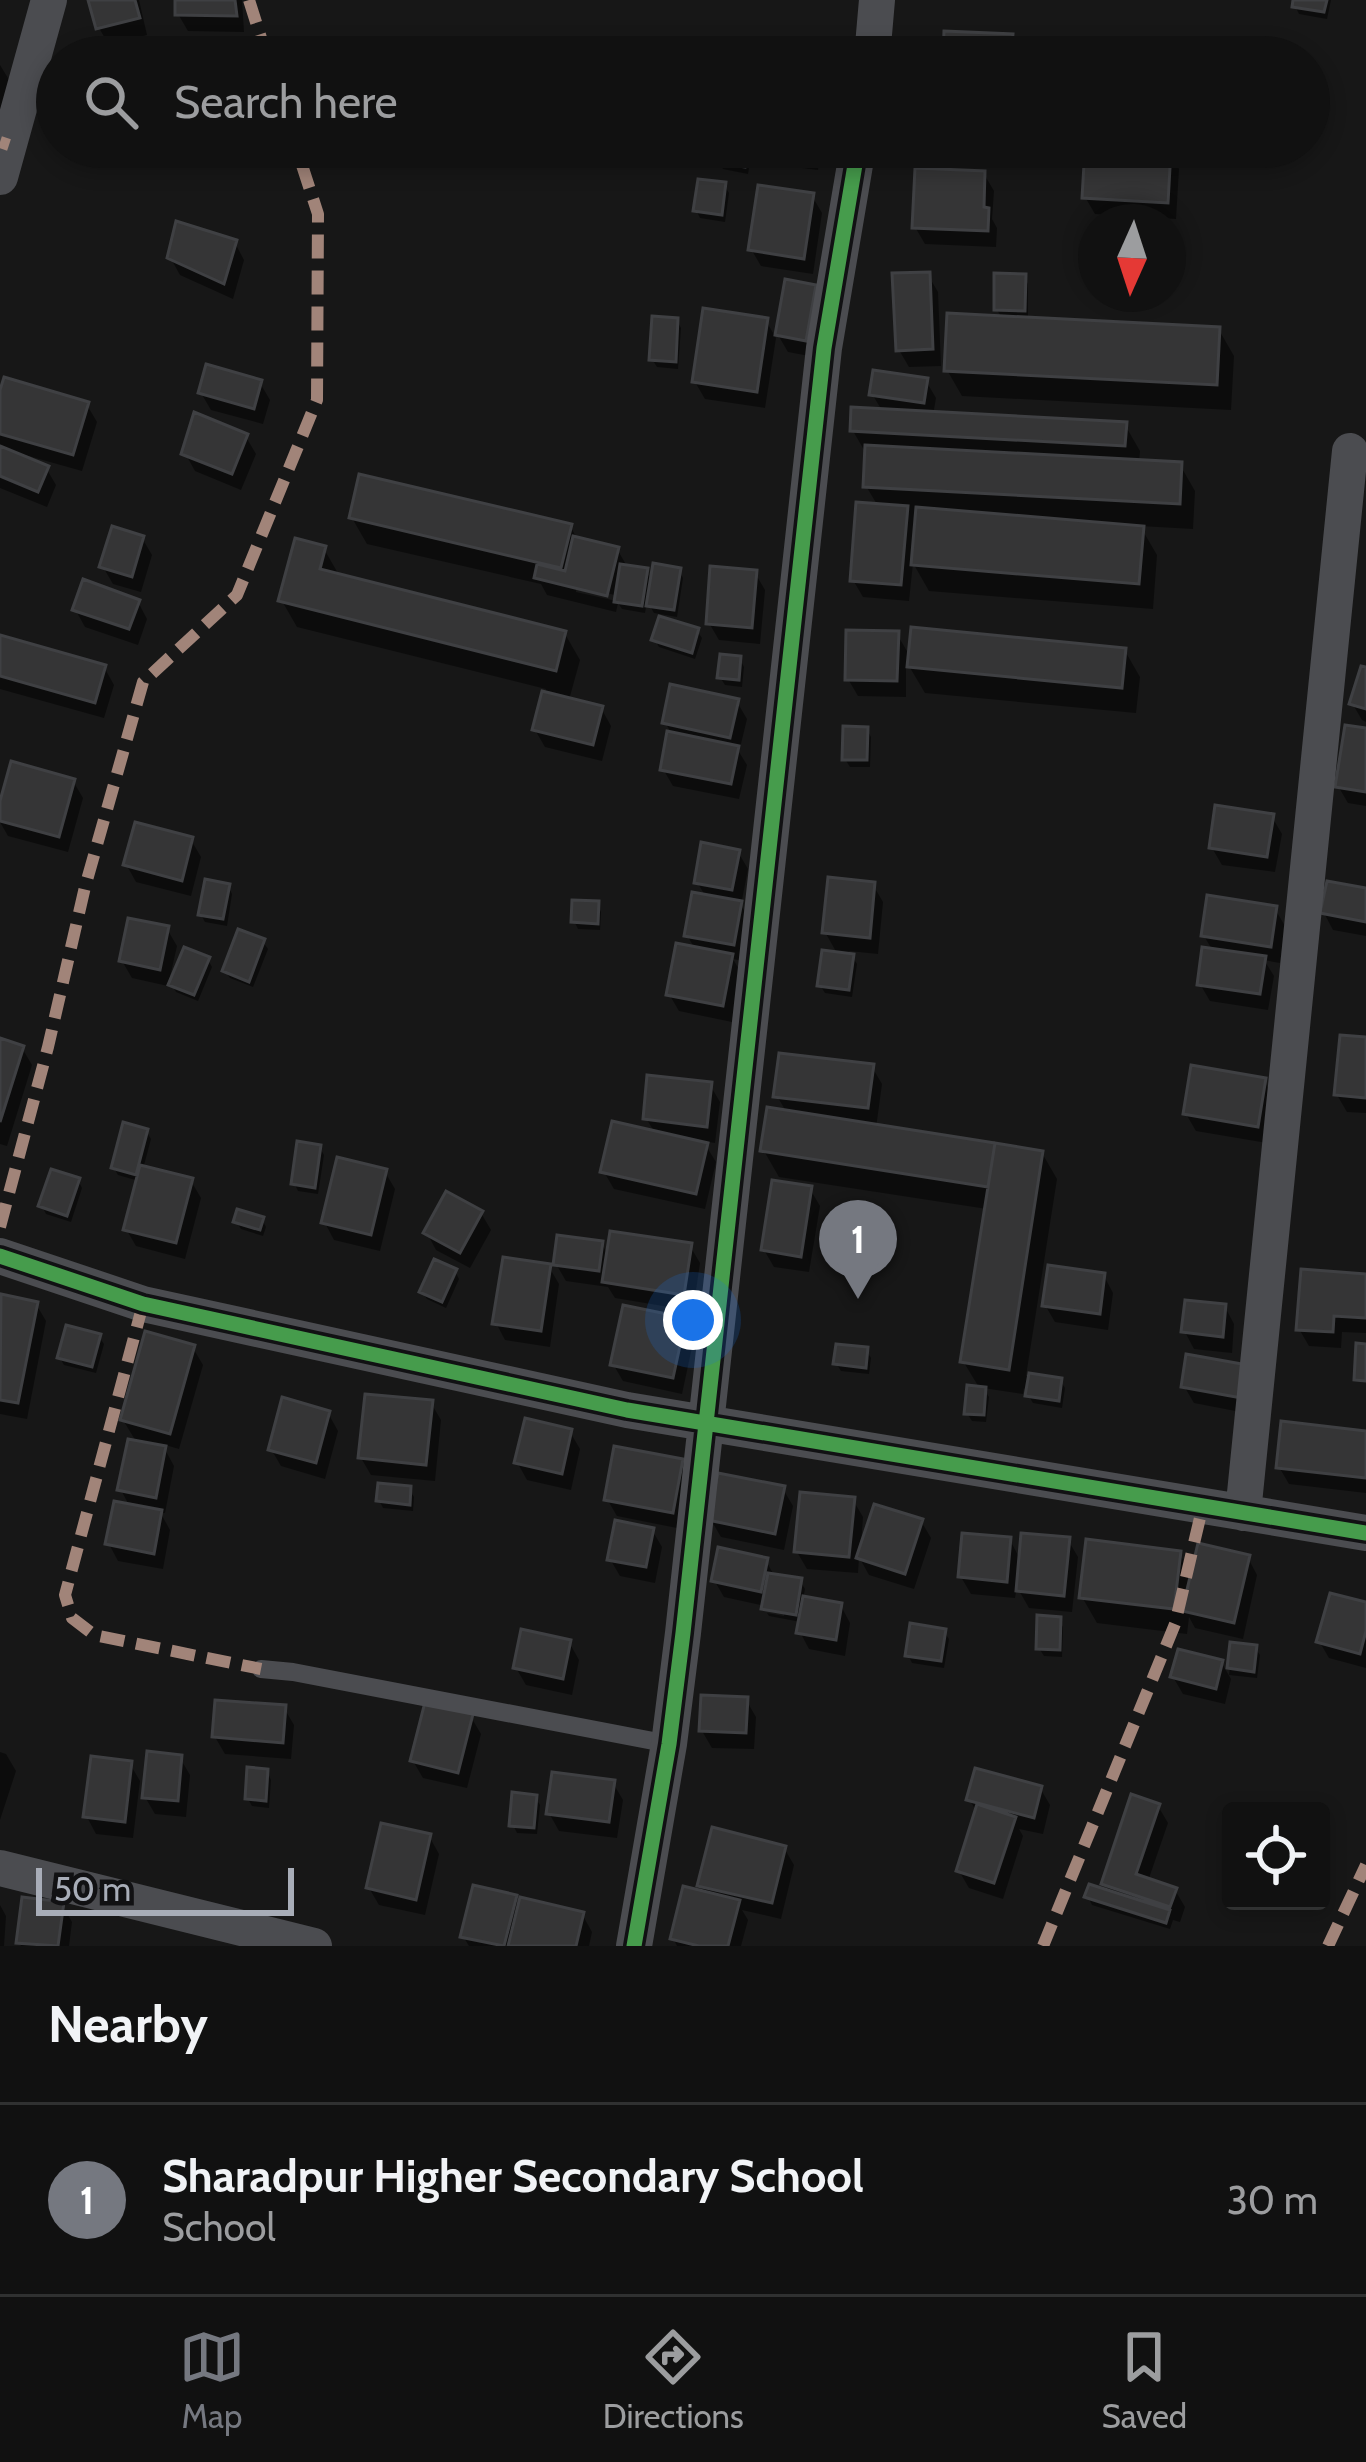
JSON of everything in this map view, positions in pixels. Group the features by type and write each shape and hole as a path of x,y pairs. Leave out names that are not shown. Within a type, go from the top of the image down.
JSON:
{"street":[{"path":"39,36 49,0"},
{"path":"874,36 877,0"},
{"path":"0,177 36,47"},
{"path":"634,1946 669,1744 824,348 854,168"},
{"path":"1243,1513 1350,451"},
{"path":"0,1256 142,1304 707,1425 1366,1533"},
{"path":"0,1868 314,1946"}],"lane":[{"path":"261,1669 669,1744"}],"building":[{"path":"88,0 135,0 140,18 96,29"},
{"path":"175,0 235,0 237,16 175,15"},
{"path":"1293,0 1327,0 1324,12 1292,7"},
{"path":"944,31 1013,34 1013,36 944,36"},
{"path":"915,168 985,171 988,231 912,228"},
{"path":"1084,168 1170,168 1168,203 1082,198"},
{"path":"698,179 726,182 722,215 693,211"},
{"path":"758,185 814,193 804,259 748,250"},
{"path":"176,221 237,240 224,284 167,258"},
{"path":"930,272 933,349 896,351 892,273"},
{"path":"994,273 1026,274 1025,311 994,310"},
{"path":"785,279 816,285 806,341 775,335"},
{"path":"703,308 768,318 757,392 692,382"},
{"path":"947,313 1220,327 1217,385 944,371"},
{"path":"652,316 678,318 676,362 649,360"},
{"path":"206,364 262,380 254,409 198,393"},
{"path":"873,370 928,378 924,403 869,395"},
{"path":"4,377 89,402 73,455 0,434"},
{"path":"851,407 1127,422 1125,446 850,431"},
{"path":"194,412 248,434 232,474 181,454"},
{"path":"865,445 1182,462 1180,504 863,487"},
{"path":"0,446 49,466 38,492 0,476"},
{"path":"359,474 572,524 561,568 349,518"},
{"path":"856,502 908,506 901,585 850,581"},
{"path":"916,507 1144,526 1139,584 911,565"},
{"path":"112,526 144,536 132,577 99,567"},
{"path":"573,536 619,547 607,596 534,578 537,564 565,571"},
{"path":"295,538 326,546 320,569 566,631 556,671 278,601"},
{"path":"653,563 681,568 674,610 646,606"},
{"path":"620,564 648,568 642,606 614,602"},
{"path":"710,566 757,570 752,628 706,624"},
{"path":"83,579 140,600 129,629 72,610"},
{"path":"659,616 699,628 692,653 651,640"},
{"path":"911,627 1126,648 1122,688 907,667"},
{"path":"846,630 899,631 897,681 845,680"},
{"path":"0,635 106,665 95,703 0,676"},
{"path":"720,654 741,656 739,680 717,678"},
{"path":"1361,666 1366,667 1366,709 1349,704"},
{"path":"670,684 739,699 730,738 662,723"},
{"path":"542,691 603,706 593,745 532,730"},
{"path":"1345,725 1366,728 1366,792 1335,787"},
{"path":"843,726 868,727 867,760 842,760"},
{"path":"667,731 739,746 731,784 660,770"},
{"path":"11,761 75,779 59,837 0,821 0,801"},
{"path":"1215,805 1274,814 1267,857 1209,848"},
{"path":"135,822 193,837 182,881 123,865"},
{"path":"701,842 740,850 732,890 694,883"},
{"path":"828,877 875,882 870,938 822,933"},
{"path":"205,879 230,884 223,919 198,915"},
{"path":"1327,881 1366,888 1366,922 1320,913"},
{"path":"692,892 742,901 734,945 684,936"},
{"path":"1207,895 1277,906 1271,947 1201,936"},
{"path":"572,900 599,901 598,924 571,922"},
{"path":"128,918 169,926 160,970 119,961"},
{"path":"238,929 265,939 249,982 222,971"},
{"path":"676,943 733,954 723,1006 666,995"},
{"path":"184,947 210,957 194,995 168,985"},
{"path":"1202,947 1266,956 1260,994 1197,985"},
{"path":"822,950 854,954 849,990 817,986"},
{"path":"1340,1035 1366,1037 1366,1098 1334,1095"},
{"path":"0,1038 24,1046 0,1122"},
{"path":"779,1053 874,1064 868,1108 773,1097"},
{"path":"1191,1065 1266,1078 1258,1127 1183,1114"},
{"path":"647,1075 712,1082 707,1127 643,1119"},
{"path":"767,1107 995,1143 988,1187 760,1151"},
{"path":"612,1121 708,1143 696,1194 600,1172"},
{"path":"123,1122 148,1129 136,1175 111,1168"},
{"path":"297,1141 321,1145 315,1188 291,1184"},
{"path":"995,1143 1043,1151 1009,1370 960,1362"},
{"path":"337,1157 387,1169 371,1235 321,1223"},
{"path":"140,1165 193,1178 176,1243 123,1230"},
{"path":"51,1169 80,1178 67,1216 38,1206"},
{"path":"772,1180 812,1186 801,1257 761,1250"},
{"path":"446,1191 483,1211 460,1253 423,1233"},
{"path":"237,1209 264,1217 260,1230 233,1222"},
{"path":"610,1231 692,1243 684,1295 602,1282"},
{"path":"557,1235 603,1241 599,1271 553,1265"},
{"path":"503,1257 551,1264 541,1331 492,1324"},
{"path":"434,1259 457,1269 442,1302 419,1292"},
{"path":"1048,1265 1105,1273 1100,1314 1042,1306"},
{"path":"1301,1269 1366,1274 1366,1318 1334,1316 1333,1332 1296,1330"},
{"path":"1,1294 38,1302 18,1403 0,1400"},
{"path":"1185,1300 1226,1304 1223,1337 1181,1332"},
{"path":"623,1305 686,1318 673,1378 610,1365"},
{"path":"66,1325 101,1334 92,1367 57,1358"},
{"path":"145,1331 195,1345 170,1434 120,1420"},
{"path":"1356,1343 1366,1344 1366,1381 1354,1380"},
{"path":"836,1344 868,1347 866,1368 833,1364"},
{"path":"1186,1354 1253,1366 1247,1399 1181,1387"},
{"path":"1029,1373 1062,1378 1059,1401 1025,1396"},
{"path":"967,1385 986,1387 984,1415 964,1414"},
{"path":"365,1394 433,1400 426,1465 358,1458"},
{"path":"282,1397 330,1411 316,1463 268,1450"},
{"path":"525,1418 572,1429 562,1474 514,1463"},
{"path":"1281,1421 1366,1431 1366,1478 1276,1468"},
{"path":"128,1439 166,1446 156,1498 117,1490"},
{"path":"614,1446 683,1459 673,1513 604,1500"},
{"path":"718,1473 785,1486 775,1534 708,1520"},
{"path":"378,1483 411,1486 410,1505 376,1501"},
{"path":"800,1492 855,1497 849,1557 794,1552"},
{"path":"114,1501 162,1510 154,1554 105,1544"},
{"path":"874,1504 923,1519 905,1574 856,1558"},
{"path":"615,1520 654,1528 646,1567 607,1560"},
{"path":"962,1533 1011,1537 1007,1582 958,1577"},
{"path":"1021,1533 1070,1537 1064,1596 1016,1591"},
{"path":"1086,1539 1181,1551 1174,1609 1079,1598"},
{"path":"1198,1543 1250,1555 1234,1623 1182,1611"},
{"path":"718,1547 768,1558 761,1592 711,1581"},
{"path":"768,1573 802,1578 796,1615 761,1609"},
{"path":"1330,1593 1366,1602 1360,1654 1316,1642"},
{"path":"803,1596 842,1603 836,1640 796,1633"},
{"path":"1037,1615 1061,1617 1060,1650 1036,1649"},
{"path":"910,1623 946,1629 941,1661 905,1656"},
{"path":"521,1629 571,1640 563,1679 513,1668"},
{"path":"1230,1642 1257,1645 1254,1672 1227,1668"},
{"path":"1178,1649 1223,1660 1216,1689 1170,1677"},
{"path":"701,1695 748,1697 746,1733 699,1731"},
{"path":"215,1700 286,1705 283,1743 212,1737"},
{"path":"425,1702 473,1714 458,1773 410,1761"},
{"path":"147,1751 182,1755 178,1801 142,1798"},
{"path":"91,1756 132,1761 125,1822 83,1817"},
{"path":"247,1767 268,1769 266,1801 245,1799"},
{"path":"975,1768 1042,1786 1034,1818 966,1800"},
{"path":"552,1772 615,1780 609,1822 546,1814"},
{"path":"512,1792 537,1795 534,1828 509,1826"},
{"path":"1131,1794 1160,1804 1136,1874 1177,1888 1170,1907 1101,1884"},
{"path":"977,1804 1016,1817 994,1883 956,1871"},
{"path":"381,1823 431,1834 416,1900 366,1888"},
{"path":"712,1827 786,1846 772,1903 697,1886"},
{"path":"1089,1884 1170,1910 1166,1923 1084,1897"},
{"path":"473,1885 517,1895 504,1946 460,1937"},
{"path":"683,1886 740,1900 728,1946 670,1939"},
{"path":"22,1897 64,1902 58,1946 16,1943"},
{"path":"520,1897 584,1912 576,1946 508,1946"}],"marked path":[{"path":"249,0 260,36"},
{"path":"0,142 9,145"},
{"path":"0,1227 85,887 143,682 237,595 317,400 318,214 303,168"},
{"path":"143,1304 65,1595 72,1618 94,1635 261,1669"},
{"path":"1043,1946 1175,1624 1203,1505"},
{"path":"1328,1946 1366,1865"}],"cycle path":[{"path":"634,1946 683,1633 824,348 854,168"},
{"path":"0,1256 143,1304 627,1410 1366,1533"}],"place":[{"name":"Sharadpur Higher Secondary School","path":"858,1299"}]}
